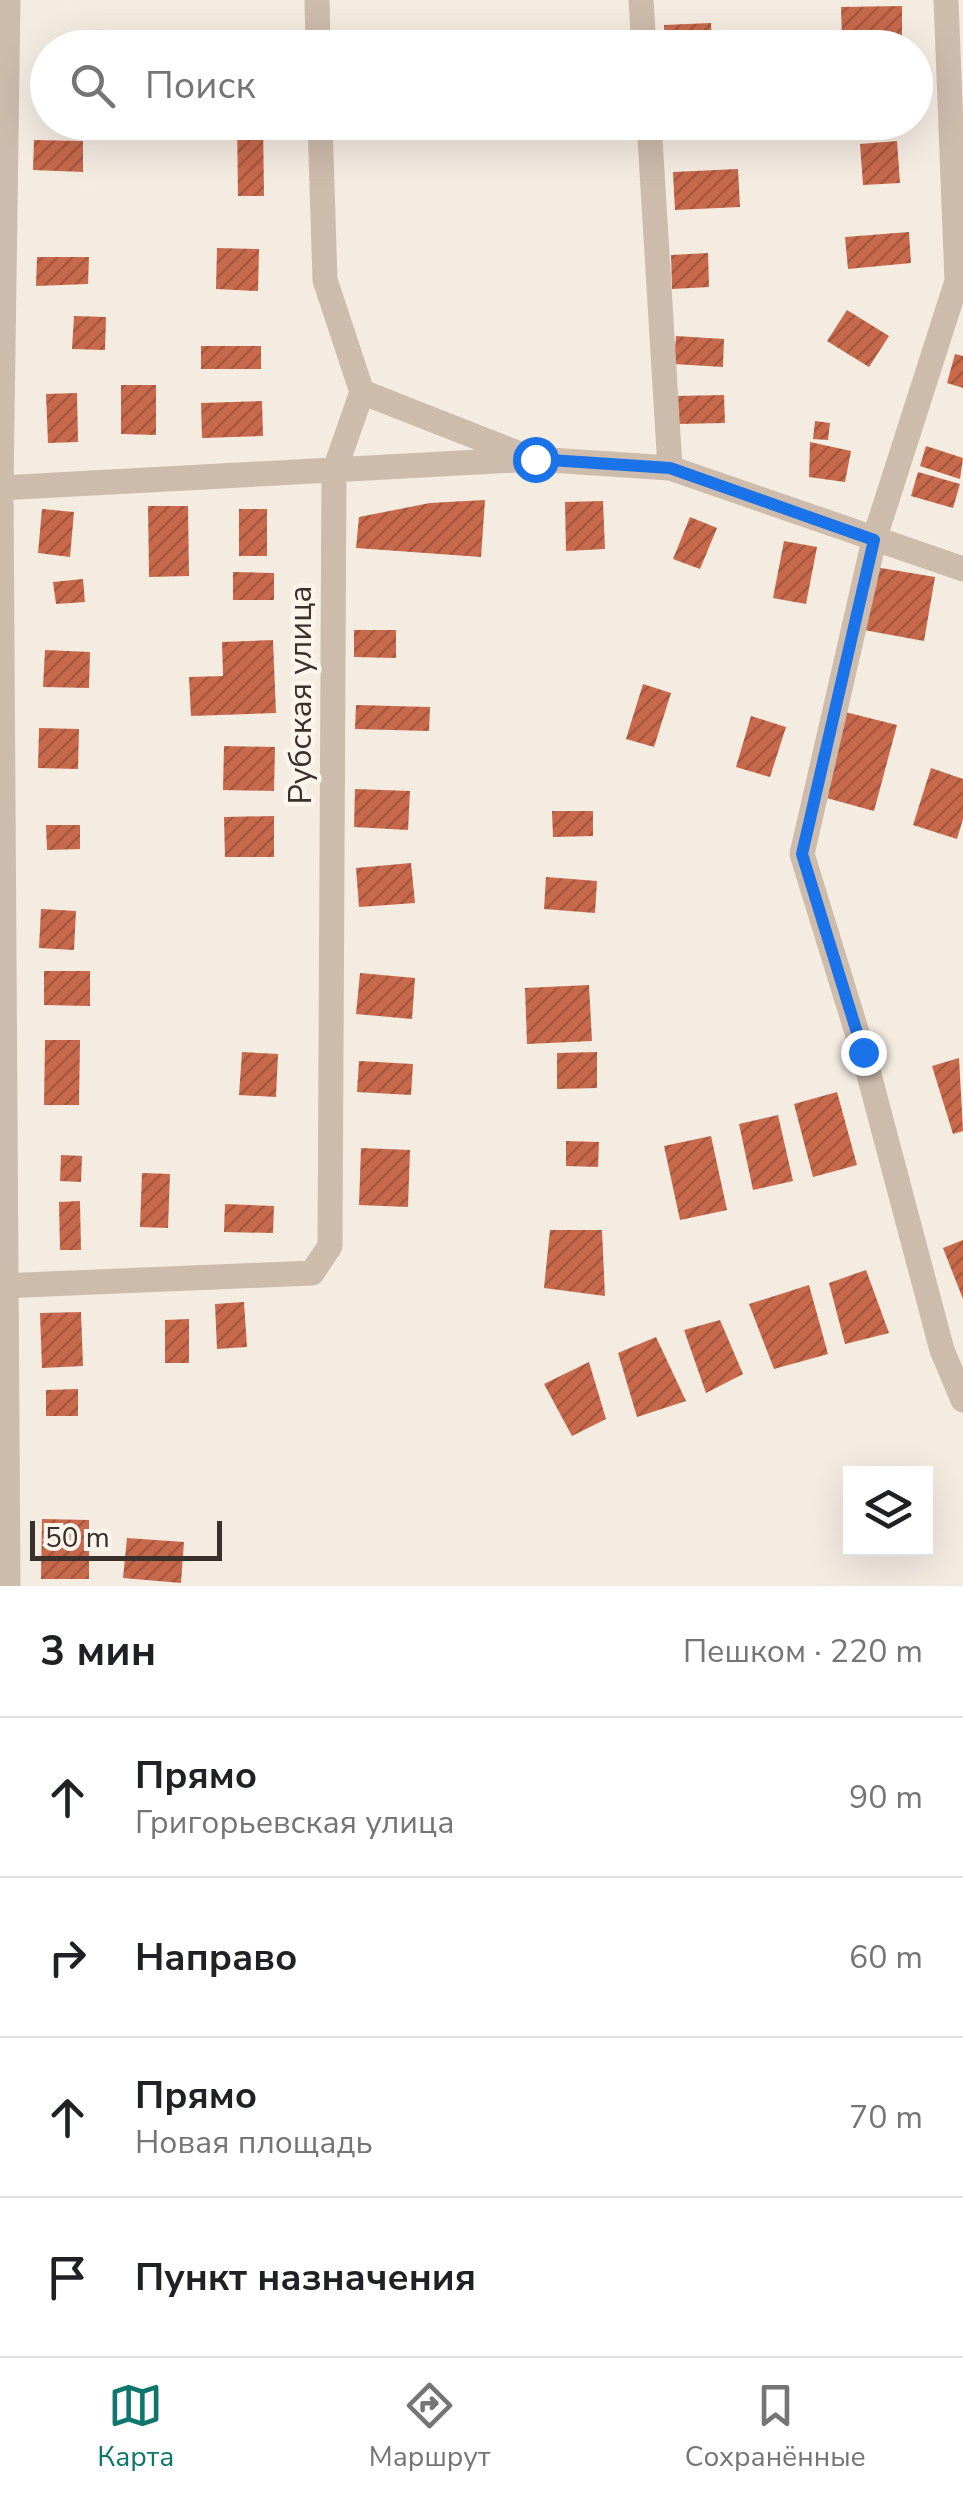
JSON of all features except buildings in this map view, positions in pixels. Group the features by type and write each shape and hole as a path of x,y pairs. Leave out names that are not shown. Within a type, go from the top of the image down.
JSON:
{"street":[{"path":"8,0 1,488 8,1586"},
{"path":"316,0 317,30"},
{"path":"641,0 643,30"},
{"path":"946,0 957,281 874,540 802,854 863,1052 942,1350 963,1400"},
{"path":"321,140 325,280 362,392 535,459"},
{"path":"650,140 670,468"},
{"name":"Рубская улица","path":"5,1286 312,1273 330,1246 334,472 362,392"},
{"path":"1,488 535,459 670,468 963,568"}],"route":[{"path":"535,459 670,468 874,540 802,854 863,1052"}]}
